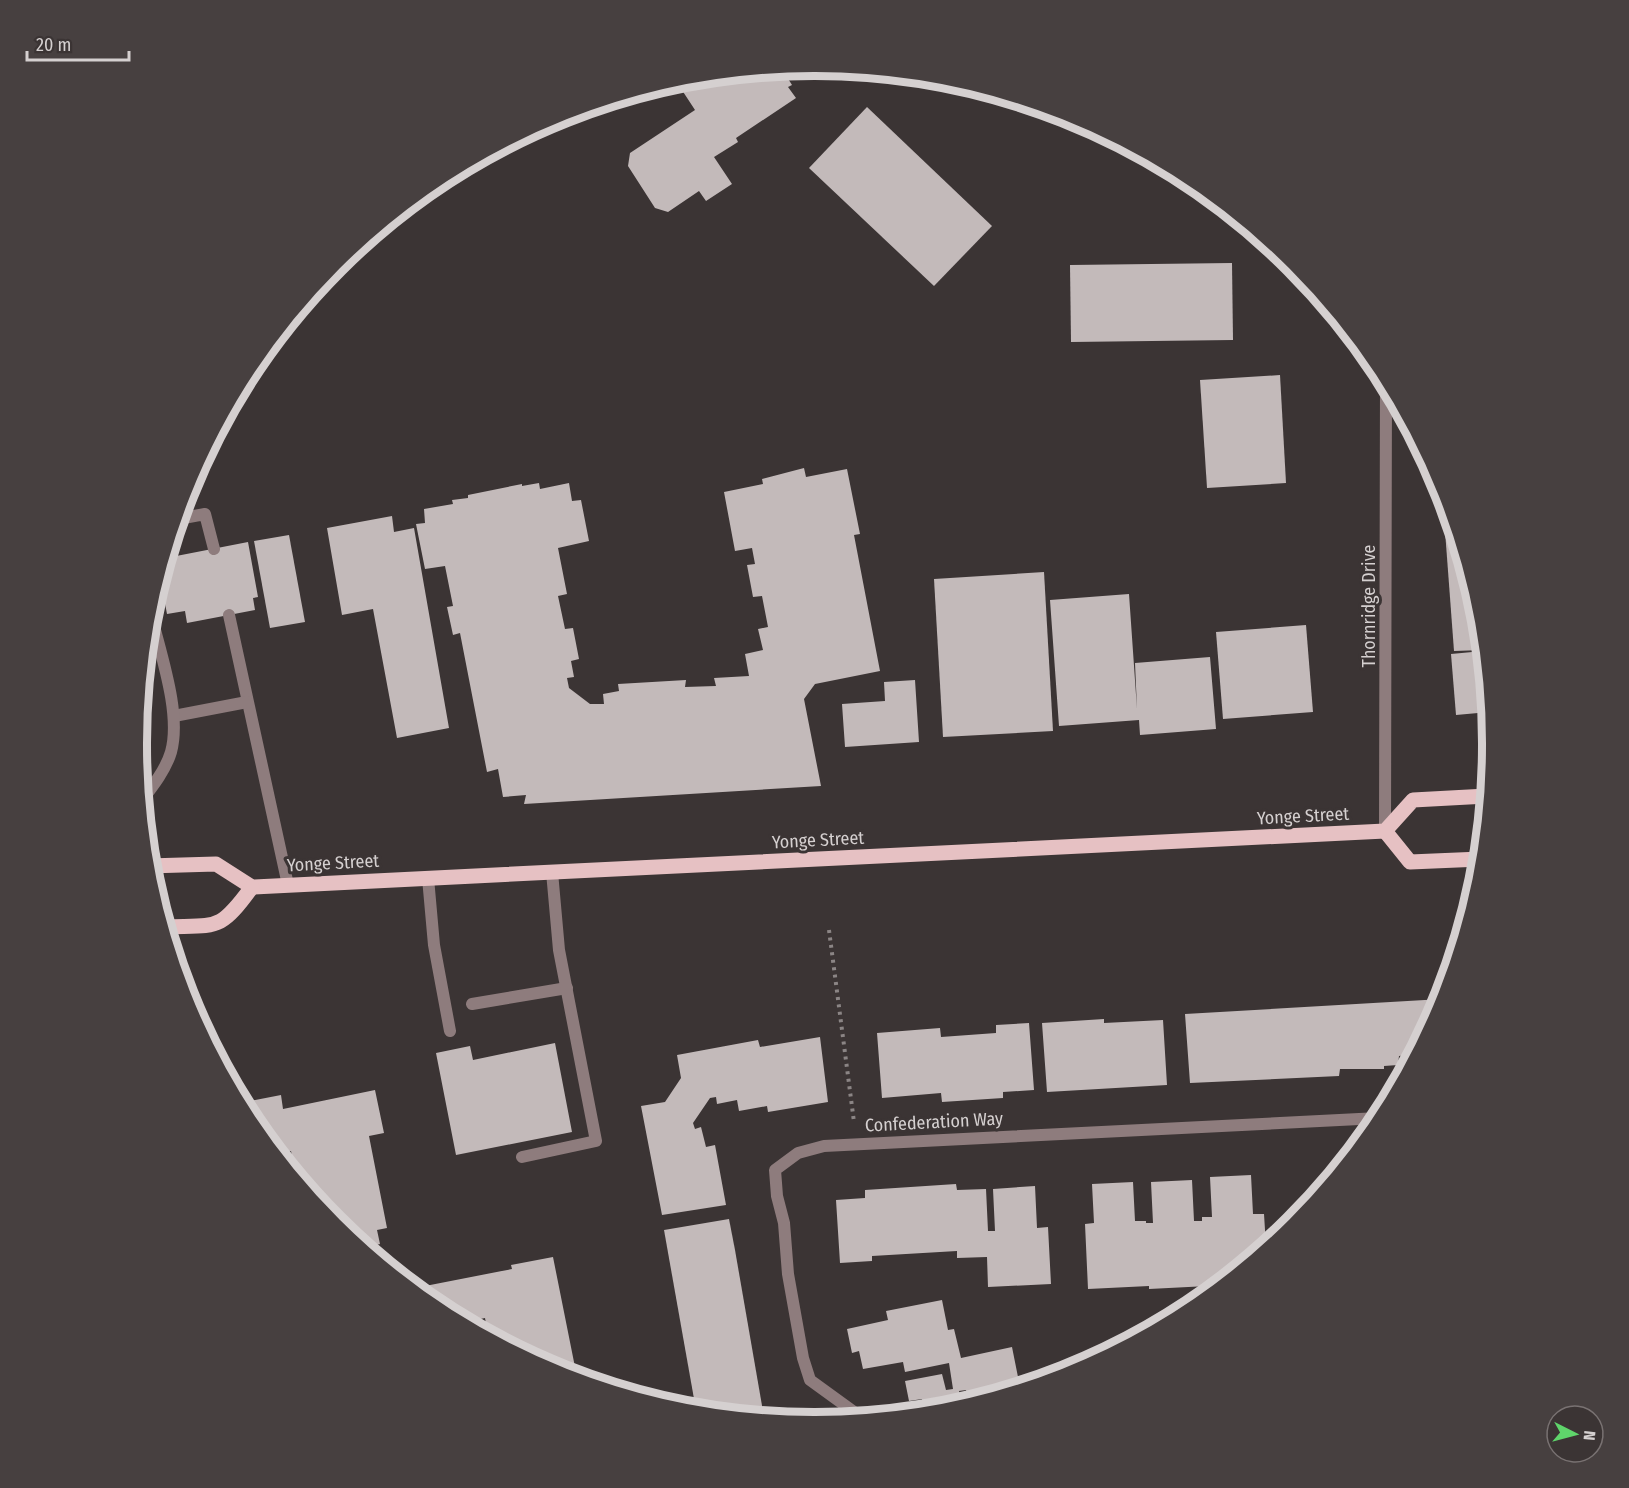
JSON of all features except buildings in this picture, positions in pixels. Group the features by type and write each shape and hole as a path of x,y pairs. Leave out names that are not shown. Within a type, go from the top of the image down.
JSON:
{"main road":[{"path":"1471,859 1410,862 1385,831 1413,800 1480,796"},
{"name":"Yonge Street","path":"252,887 1385,831"},
{"path":"159,866 216,864 252,887 232,913 218,924 173,927"}],"street":[{"name":"Thornridge Drive","path":"1385,831 1386,399"},
{"path":"187,517 205,514 214,549"},
{"path":"229,615 288,885"},
{"path":"148,791 171,752 174,716 156,637"},
{"path":"174,716 247,702"},
{"path":"522,1157 596,1141 560,950 552,872"},
{"path":"428,878 434,945 450,1031"},
{"path":"472,1004 567,988"},
{"name":"Confederation Way","path":"852,1410 810,1380 803,1358 788,1274 784,1223 777,1196 775,1170 798,1153 824,1146 857,1144 1367,1119"}],"path":[{"path":"829,930 857,1144"}]}
